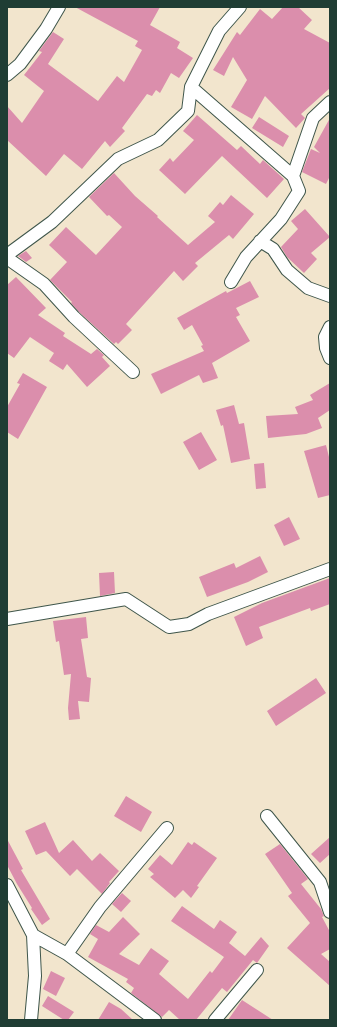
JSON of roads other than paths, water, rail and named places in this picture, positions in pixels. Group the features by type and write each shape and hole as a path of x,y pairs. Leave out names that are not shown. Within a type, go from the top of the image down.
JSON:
{"street":[{"path":"7,75 20,64 46,29 59,7"},
{"path":"134,372 74,317 44,284 7,256 52,222 118,158 158,140 188,111 191,87 218,31 240,7"},
{"path":"191,87 293,176 299,191 281,219 260,240 246,257 231,282"},
{"path":"293,176 314,118 330,102"},
{"path":"260,240 273,249 287,270 308,288 330,296"},
{"path":"330,327 325,337 326,348 330,358"},
{"path":"7,619 126,599 169,627 189,624 208,614 330,569"},
{"path":"267,816 320,882 330,912"},
{"path":"66,954 100,907 166,828"},
{"path":"7,885 32,935 35,976 31,1020"},
{"path":"32,935 66,954 155,1020"},
{"path":"215,1020 257,970"}]}
